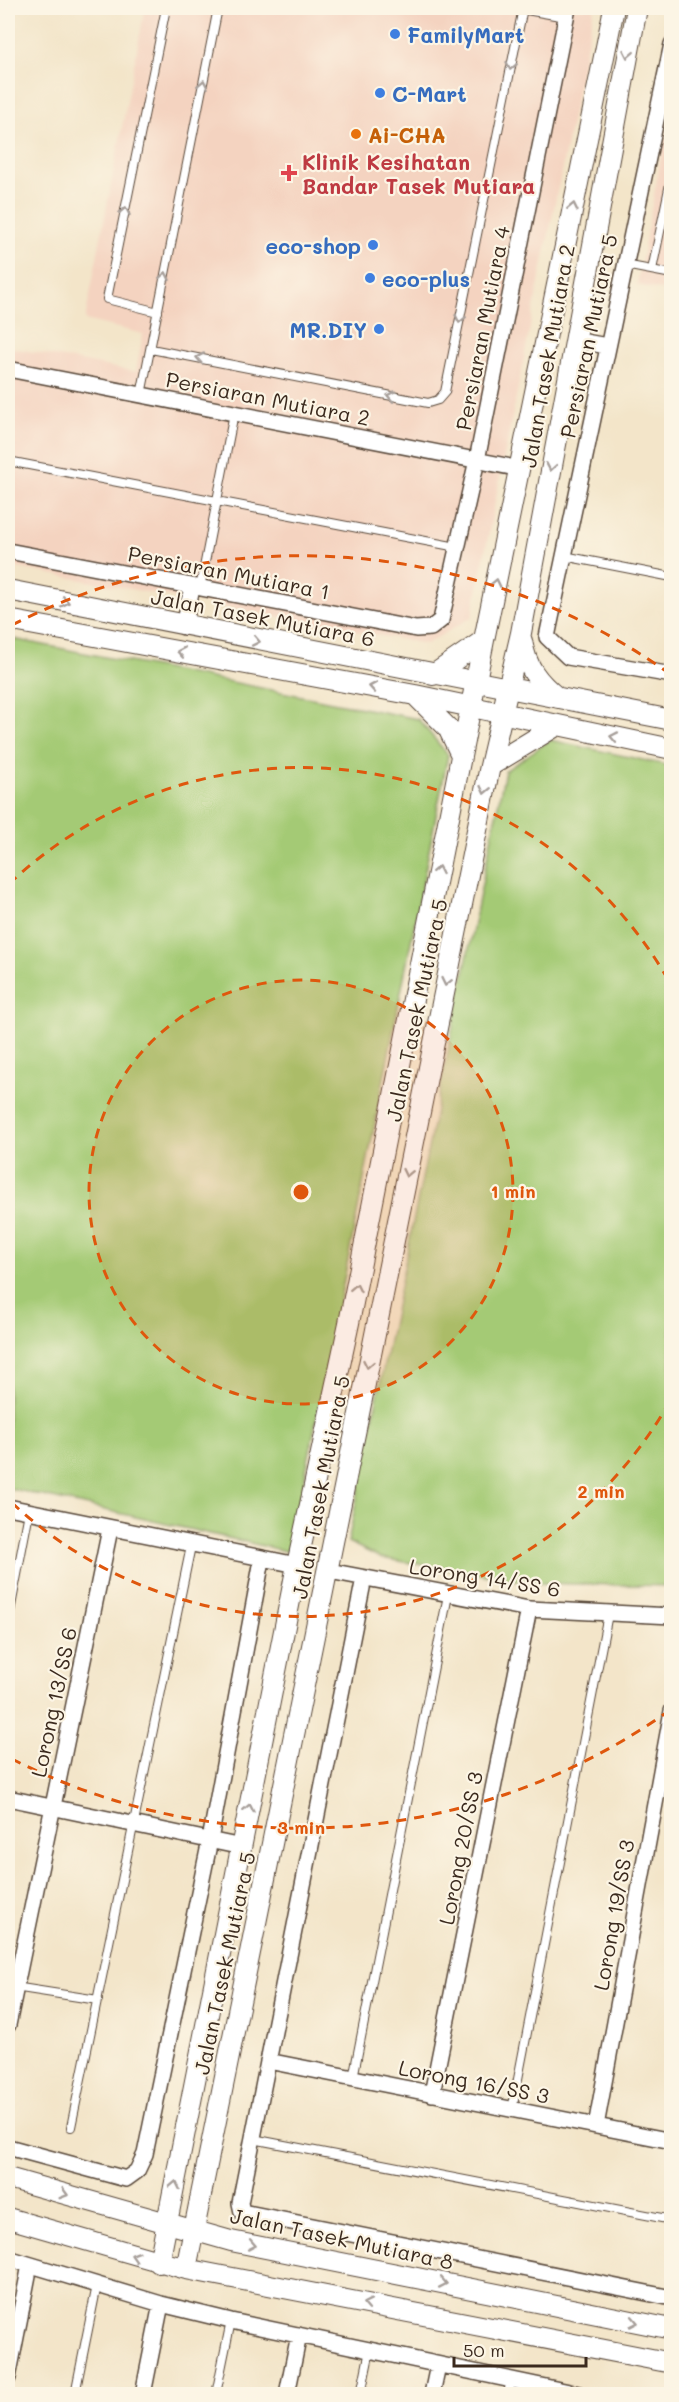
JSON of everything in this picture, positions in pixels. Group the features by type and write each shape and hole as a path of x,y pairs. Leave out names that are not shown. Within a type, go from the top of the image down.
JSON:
{"street":[{"name":"Jalan Tasek Mutiara 2","path":"472,707 614,8"},
{"name":"Jalan Tasek Mutiara 2","path":"503,713 521,633 637,8"},
{"name":"Persiaran Mutiara 4","path":"441,620 477,460 567,12"},
{"name":"Persiaran Mutiara 5","path":"672,44 562,556 547,637 568,657 672,675"},
{"path":"596,96 619,100"},
{"path":"574,340 607,346"},
{"name":"Persiaran Mutiara 2","path":"8,369 521,469"},
{"name":"Persiaran Mutiara 1","path":"8,551 416,629 431,628 441,620"},
{"path":"184,627 196,588"},
{"name":"Jalan Tasek Mutiara 6","path":"8,590 184,627 672,720"},
{"path":"8,620 415,695 672,749"},
{"path":"521,633 525,658 532,673 559,698"},
{"path":"433,675 484,640"},
{"path":"415,695 448,728 461,755"},
{"name":"Jalan Tasek Mutiara 5","path":"159,2263 240,1846 349,1323 472,707"},
{"name":"Jalan Tasek Mutiara 5","path":"186,2270 490,766 503,713"},
{"path":"490,766 556,726"},
{"path":"349,1323 376,1326"},
{"path":"8,1507 191,1546 297,1565"},
{"name":"Lorong 13/SS 6","path":"8,2025 11,1987 52,1808 110,1529"},
{"name":"Jalan Tasek Mutiara 5","path":"8,2147 107,2176 126,2179 137,2171 145,2154 214,1841 262,1560"},
{"name":"Lorong 14/SS 6","path":"329,1571 529,1610 672,1616"},
{"path":"364,1578 240,2203 242,2212 672,2298"},
{"name":"Lorong 20/SS 3","path":"432,2094 529,1610"},
{"name":"Lorong 19/SS 3","path":"596,2126 672,1711"},
{"path":"8,1798 240,1846"},
{"name":"Lorong 16/SS 3","path":"268,2061 672,2141"},
{"name":"Jalan Tasek Mutiara 8","path":"8,2178 243,2243 672,2329"},
{"path":"8,2218 186,2270 672,2363"},
{"path":"8,2258 161,2304 231,2321 438,2365 510,2387 578,2394"},
{"path":"8,2378 30,2265"},
{"path":"143,2394 161,2304"},
{"path":"287,2394 299,2335"},
{"path":"432,2394 438,2365"}],"lane":[{"path":"158,312 107,299 166,8"},
{"path":"141,395 218,8"},
{"path":"151,349 428,403 438,400 445,393 521,8 567,12"},
{"path":"652,270 672,174"},
{"path":"625,265 672,274"},
{"path":"196,588 218,500 234,413"},
{"path":"8,461 458,547"},
{"path":"562,556 672,577"},
{"path":"8,1622 29,1512"},
{"path":"71,2127 191,1546"},
{"path":"352,2078 448,1595"},
{"path":"512,2110 608,1614"},
{"path":"11,1987 98,2000"},
{"path":"253,2139 672,2220"},
{"path":"75,2394 97,2284"},
{"path":"216,2394 231,2321"},
{"path":"361,2394 370,2350"}],"shaded area":[{"path":"145,8 594,8 472,617 426,644 8,566 8,347 136,372 143,334 85,320"},
{"path":"671,104 671,292 637,285"}],"green space":[{"path":"8,638 418,719 448,755 290,1552 8,1488"},
{"path":"550,740 671,766 671,1586 534,1583 381,1558 348,1542 505,771"}],"place":[{"name":"FamilyMart","path":"395,34"},
{"name":"C-Mart","path":"380,93"},
{"name":"Ai-CHA","path":"356,134"},
{"name":"Klinik Kesihatan Bandar Tasek Mutiara","path":"289,173"},
{"name":"eco-shop","path":"373,245"},
{"name":"eco-plus","path":"370,278"},
{"name":"MR.DIY","path":"379,329"}]}
